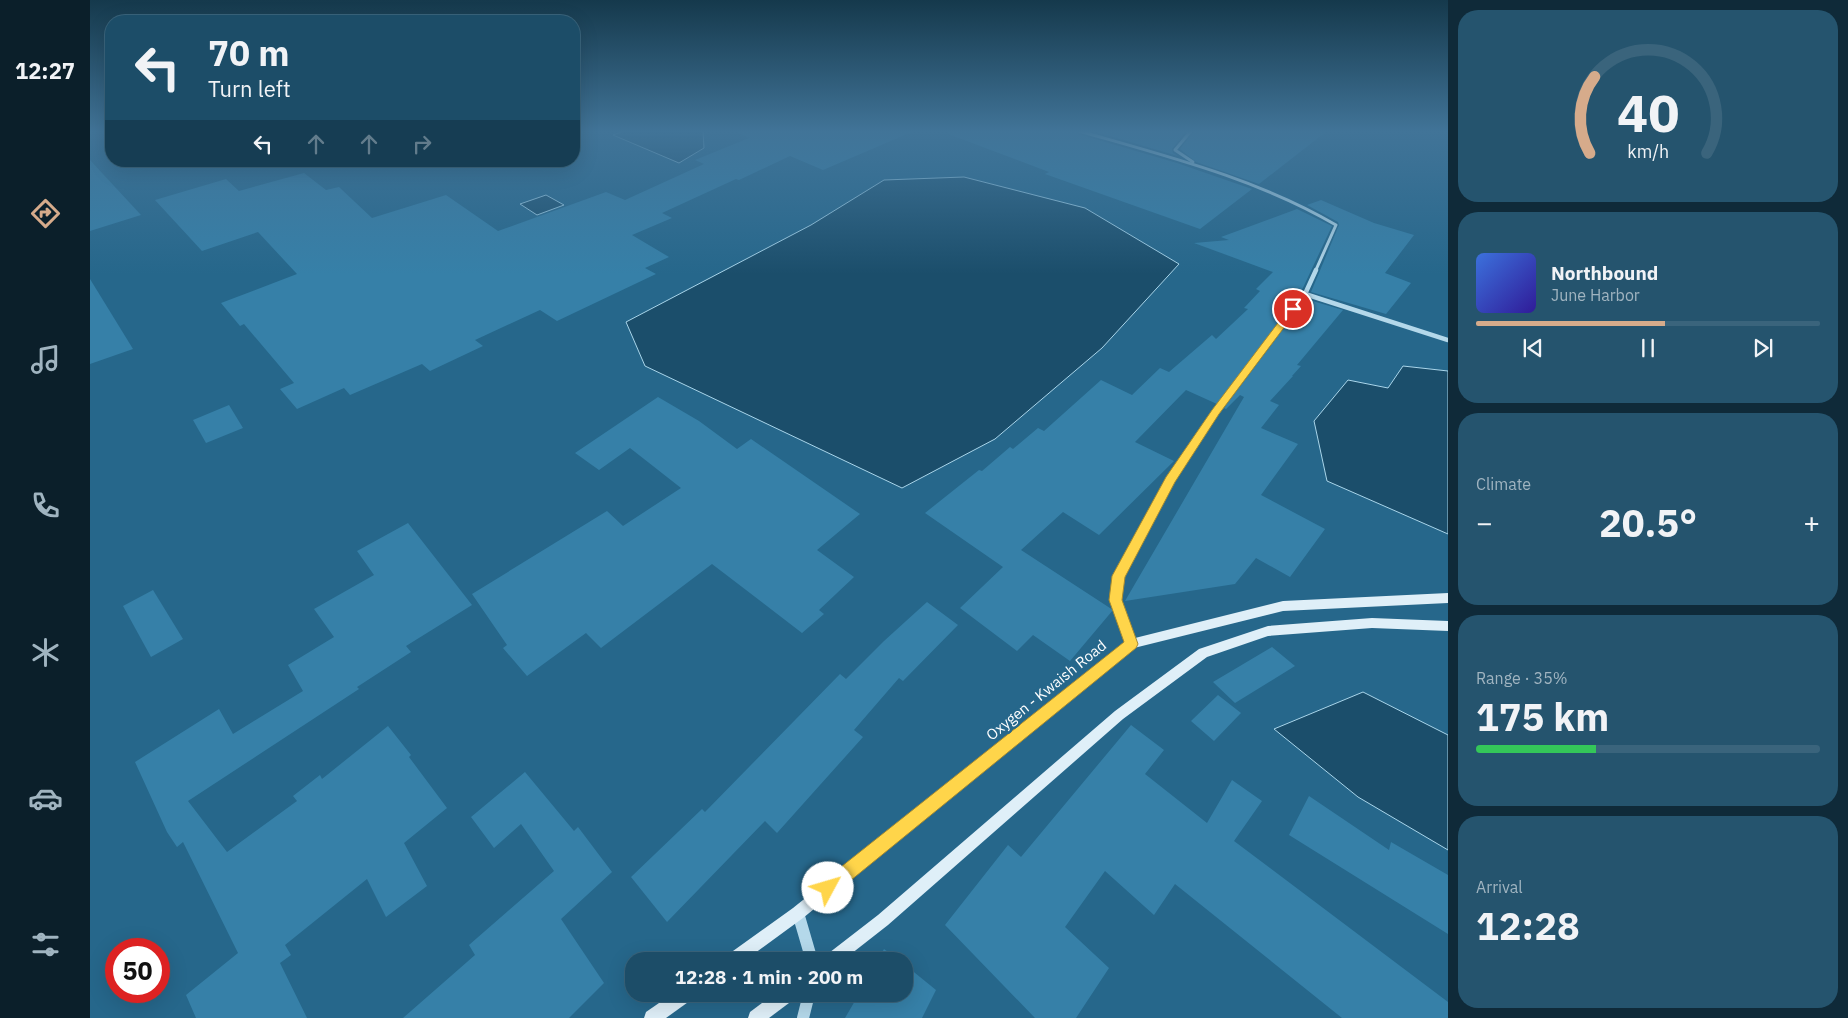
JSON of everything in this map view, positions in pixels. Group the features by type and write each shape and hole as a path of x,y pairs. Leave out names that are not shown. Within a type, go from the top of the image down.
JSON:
{"main road":[{"name":"Oxygen - Kwaish Road","path":"743,952 798,913 1131,644 1283,606 1448,598"},
{"path":"842,952 883,920 1119,715 1203,653 1268,631 1372,622 1448,626"},
{"path":"652,1018 674,1002"},
{"path":"756,1018 777,1002"}],"street":[{"path":"1131,644 1115,600 1118,576 1175,472 1221,404 1305,294 1336,225 1309,209 1230,179"},
{"path":"1305,294 1448,340"},
{"path":"798,913 809,952"},
{"path":"803,1018 808,1002"}],"water":[{"path":"970,179 1085,208 1179,264 1102,348 995,439 902,488 645,366 626,322 811,225 884,180"},
{"path":"546,195 564,205 537,215 520,204"},
{"path":"1403,366 1448,371 1448,534 1327,481 1314,421 1348,380 1388,388"},
{"path":"1363,692 1448,735 1448,850 1358,797 1274,729"}],"building":[{"path":"90,179 107,179 141,215 90,231"},
{"path":"226,179 239,191 284,179 311,179 326,190 339,187 372,218 446,195 498,231 606,192 625,200 672,179 742,179 736,179 662,213 672,218 632,235 669,257 645,268 656,274 557,321 540,310 475,340 483,346 430,371 422,364 350,395 344,388 297,409 280,389 294,383 244,324 240,326 221,303 297,274 258,232 202,251 155,200"},
{"path":"1058,179 1222,179 1252,189 1200,229"},
{"path":"1243,179 1266,179 1259,184"},
{"path":"1321,200 1374,223 1414,235 1385,273 1411,283 1386,314 1311,292 1339,225 1338,222 1307,205"},
{"path":"1297,209 1332,226 1301,292 1217,404 1186,390 1135,442 1174,461 1099,535 1063,512 1021,550 1113,610 1070,661 1033,635 1017,651 960,608 1003,567 925,513 979,470 982,471 1010,447 1013,449 1038,428 1044,431 1101,380 1132,395 1160,368 1169,372 1212,335 1216,339 1248,309 1244,308 1260,291 1256,289 1273,272 1194,243 1229,240 1221,237"},
{"path":"90,279 133,349 90,364"},
{"path":"1306,299 1343,310 1297,365 1301,366 1293,376 1270,401 1279,405 1261,428 1298,444 1261,495 1325,529 1290,577 1256,558 1235,584 1125,601 1244,397 1240,395 1226,409 1224,408"},
{"path":"658,397 699,421 737,449 751,439 860,514 817,550 854,577 819,610 824,614 802,633 712,564 601,648 586,633 527,676 503,648 507,645 472,594 607,511 623,526 681,488 630,448 599,470 575,453"},
{"path":"229,405 243,428 206,443 193,420"},
{"path":"408,523 472,605 406,646 411,652 357,687 359,689 188,801 227,852 297,801 293,796 320,775 322,779 388,726 411,755 409,757 447,808 404,843 427,886 386,917 367,879 285,945 291,955 280,963 307,1018 196,1018 186,995 238,953 183,842 177,847 167,832 135,762 219,709 233,734 303,691 288,665 334,637 314,609 374,575 357,551"},
{"path":"153,590 183,639 151,657 123,606"},
{"path":"927,602 958,625 903,681 899,678 854,730 863,737 777,833 765,821 667,922 631,877 702,809 705,812 840,674 846,679"},
{"path":"1272,647 1295,666 1235,703 1213,682"},
{"path":"1218,695 1241,713 1214,741 1191,721"},
{"path":"1131,725 1164,750 1145,774 1207,823 1232,780 1262,801 1234,841 1448,1002 1448,1018 1342,1018 1175,884 1154,915 1105,871 1065,927 1109,968 1076,1018 1035,1018 945,925 1008,845 1021,857"},
{"path":"525,772 574,831 578,827 612,872 561,919 604,983 569,1018 403,1018 475,955 469,945 554,871 521,824 494,848 471,817"},
{"path":"1309,796 1389,850 1391,842 1448,875 1448,934 1289,835"},
{"path":"913,971 936,990 922,1018 845,1018 854,1002 913,1002"}],"route":[{"path":"828,888 1131,644 1115,600 1118,576 1170,480 1216,412 1293,309"}]}
